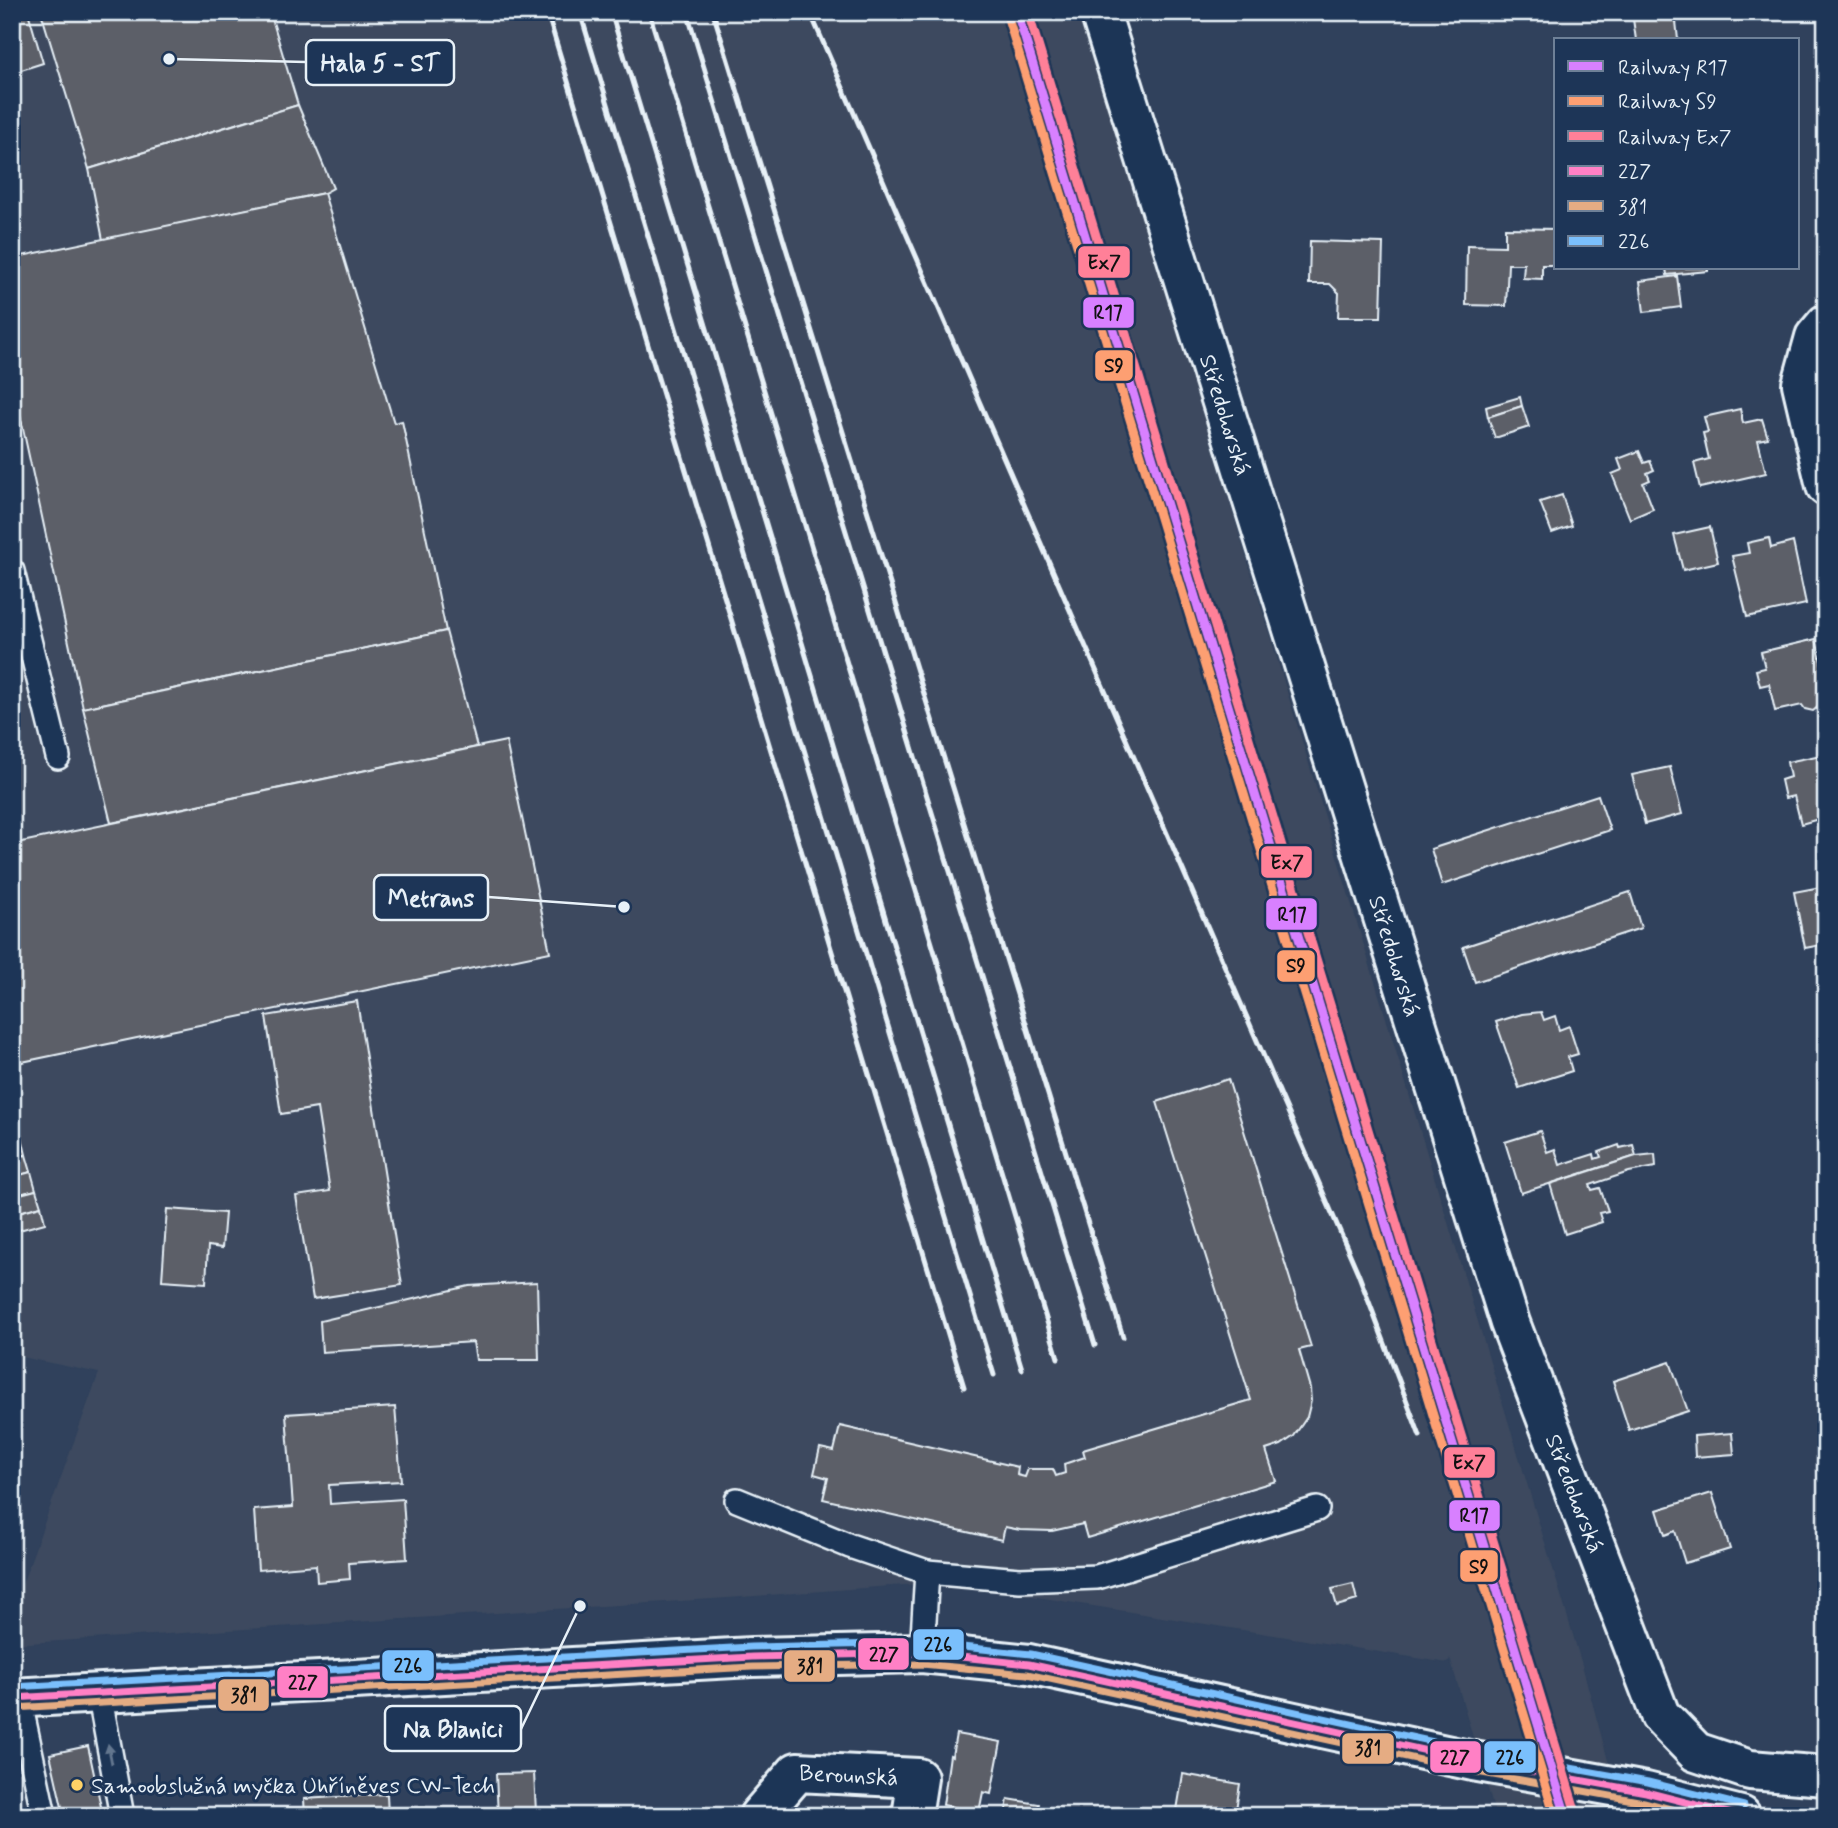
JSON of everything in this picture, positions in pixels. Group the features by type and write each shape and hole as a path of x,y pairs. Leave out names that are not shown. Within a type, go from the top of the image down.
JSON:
{"street":[{"name":"Středohorská","path":"1100,12 1510,1323 1660,1715 1696,1752 1750,1770 1826,1776"},
{"path":"1826,324 1815,337 1802,384 1826,486"},
{"path":"15,1698 752,1657 922,1653 1029,1664 1473,1761 1646,1792 1741,1816"},
{"name":"Berounská","path":"759,1816 797,1772 918,1779 912,1816"}],"lane":[{"path":"12,571 58,757"},
{"path":"737,1500 850,1546 927,1572 1020,1580 1097,1577 1318,1509"},
{"path":"922,1653 927,1572"},
{"path":"99,1693 122,1816"},
{"path":"15,1698 44,1816"}],"shaded area":[{"path":"12,12 1081,12 1582,1665 1623,1816 1496,1816 1450,1658 1448,1663 945,1582 12,1644 12,1612 99,1373 12,1355"}],"building":[{"path":"12,12 28,12 43,63 12,73"},
{"path":"41,12 270,12 298,105 89,169"},
{"path":"1632,12 1675,12 1678,38 1636,38"},
{"path":"298,105 333,188 324,193 103,240 89,169"},
{"path":"324,193 394,423 402,421 446,631 83,708 12,377 12,258"},
{"path":"1505,228 1554,229 1554,265 1542,265 1542,279 1523,278 1524,264 1508,264 1506,306 1466,305 1467,245 1505,246"},
{"path":"1310,241 1383,243 1381,317 1338,317 1339,293 1330,284 1309,284"},
{"path":"1666,270 1708,270 1708,271 1667,275"},
{"path":"1677,276 1681,307 1644,312 1640,281"},
{"path":"1520,397 1522,406 1488,417 1486,407"},
{"path":"1522,406 1529,427 1495,438 1488,417"},
{"path":"1740,409 1743,423 1762,419 1768,438 1758,440 1766,473 1700,488 1694,463 1709,459 1703,433 1708,432 1704,417"},
{"path":"1639,451 1644,463 1650,461 1654,470 1647,473 1650,480 1643,483 1653,509 1630,519 1612,474 1622,470 1618,459"},
{"path":"1562,495 1572,526 1552,533 1540,502"},
{"path":"1710,527 1718,562 1683,570 1674,535"},
{"path":"1769,538 1771,548 1793,542 1806,604 1747,617 1732,556 1749,553 1747,543"},
{"path":"446,631 477,747 111,823 83,708"},
{"path":"1816,639 1826,684 1826,700 1813,711 1802,705 1775,711 1769,684 1760,686 1756,670 1765,668 1761,652"},
{"path":"506,741 550,952 17,1063 12,1043 12,844"},
{"path":"1826,754 1826,817 1801,824 1794,796 1785,798 1781,780 1790,777 1787,762"},
{"path":"1670,767 1682,814 1645,824 1632,775"},
{"path":"1598,795 1610,830 1442,885 1431,849"},
{"path":"1826,886 1826,944 1805,948 1794,892"},
{"path":"1630,892 1641,928 1475,982 1463,947"},
{"path":"357,1001 402,1285 313,1299 296,1196 330,1191 317,1108 281,1114 266,1016"},
{"path":"1541,1012 1544,1020 1555,1016 1559,1030 1569,1026 1578,1054 1568,1057 1572,1071 1519,1088 1496,1022 1522,1014"},
{"path":"1228,1079 1311,1347 1299,1350 1310,1388 1311,1401 1307,1417 1294,1436 1281,1445 1266,1450 1276,1481 1087,1538 1083,1524 1052,1531 1005,1527 1002,1540 823,1499 828,1478 814,1474 820,1448 834,1451 840,1426 1018,1467 1017,1475 1025,1477 1028,1469 1053,1469 1056,1476 1065,1473 1064,1464 1085,1457 1083,1450 1251,1400 1157,1102"},
{"path":"17,1120 22,1137 12,1140 12,1122"},
{"path":"1540,1131 1547,1152 1555,1149 1560,1165 1594,1154 1595,1159 1601,1157 1599,1152 1619,1145 1620,1148 1633,1145 1636,1156 1521,1193 1505,1142"},
{"path":"22,1137 26,1155 12,1158 12,1140"},
{"path":"1655,1154 1656,1167 1629,1172 1590,1185 1592,1190 1600,1188 1608,1211 1599,1213 1602,1222 1565,1234 1550,1184 1636,1156"},
{"path":"26,1155 31,1172 12,1177 12,1158"},
{"path":"31,1172 36,1190 12,1196 12,1177"},
{"path":"36,1190 41,1206 12,1214 12,1196"},
{"path":"41,1206 45,1223 12,1232 12,1214"},
{"path":"167,1209 225,1213 222,1248 208,1246 206,1283 162,1280"},
{"path":"537,1282 539,1360 476,1360 473,1342 322,1352 320,1321 469,1286"},
{"path":"1670,1362 1688,1411 1629,1430 1613,1381"},
{"path":"395,1407 401,1481 329,1485 330,1504 403,1499 407,1559 349,1563 350,1579 317,1582 316,1565 258,1570 254,1510 293,1507 286,1414"},
{"path":"1732,1433 1734,1454 1695,1457 1694,1436"},
{"path":"1712,1493 1730,1549 1685,1563 1675,1531 1665,1535 1657,1510"},
{"path":"1353,1584 1357,1600 1337,1606 1332,1589"},
{"path":"1821,1662 1826,1662 1826,1729 1821,1729"},
{"path":"956,1734 1001,1742 991,1794 983,1792 979,1812 943,1805 950,1755 952,1756"},
{"name":"Samoobslužná myčka Uhříněves CW-Tech","path":"88,1746 103,1816 64,1816 50,1754"},
{"path":"534,1773 536,1812 498,1816 496,1774"},
{"path":"1183,1774 1240,1784 1235,1816 1176,1816"},
{"path":"387,1794 388,1816 305,1816 304,1799"},
{"path":"1008,1799 1039,1804 1038,1816 1005,1816"}],"railway":[{"path":"547,12 964,1387"},
{"path":"580,12 994,1375"},
{"path":"611,12 1022,1369"},
{"path":"649,12 1058,1358"},
{"path":"687,12 1095,1345"},
{"path":"713,12 1123,1337"},
{"path":"810,12 1358,1273 1420,1436"}],"rail line":[{"name":"R17","path":"1017,12 1566,1816"},
{"name":"Ex7","path":"1028,12 1576,1813"},
{"name":"S9","path":"1007,15 1555,1816"}],"transit line":[{"name":"226","path":"12,1687 751,1647 923,1643 1031,1654 1475,1751 1648,1782 1744,1806"},
{"name":"227","path":"12,1698 752,1657 922,1653 1029,1664 1473,1761 1646,1792 1740,1816"},
{"name":"381","path":"13,1708 752,1667 922,1664 1027,1674 1471,1771 1644,1802 1697,1816"}],"place":[{"name":"Hala 5 - ST","path":"169,59"},
{"name":"Metrans","path":"624,907"},
{"name":"Na Blanici","path":"580,1606"},
{"name":"Samoobslužná myčka Uhříněves CW-Tech","path":"77,1785"}]}
